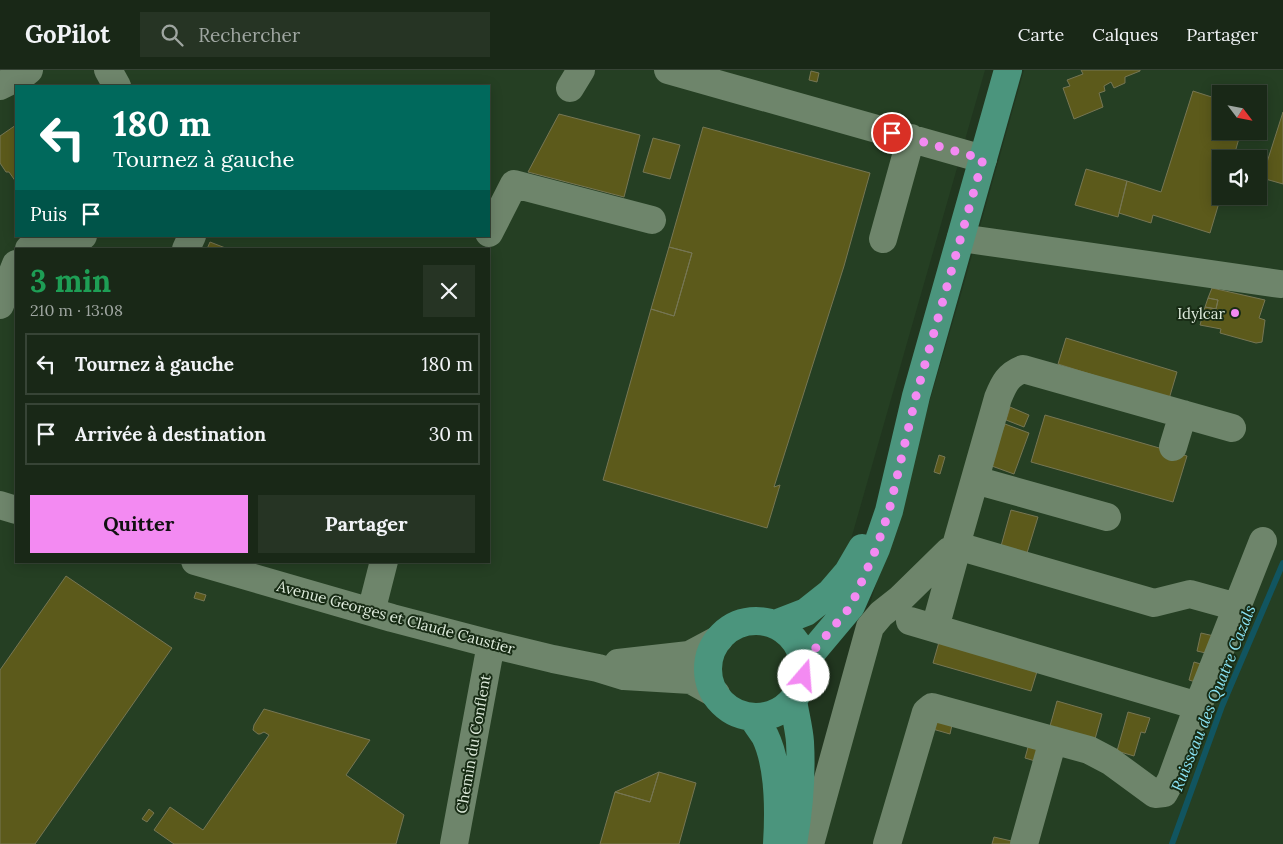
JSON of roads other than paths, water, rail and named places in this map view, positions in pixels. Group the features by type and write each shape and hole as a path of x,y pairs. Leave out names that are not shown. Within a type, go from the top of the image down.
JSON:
{"main road":[{"path":"804,662 851,606 876,549 889,511 916,396 1008,70"},
{"path":"775,624 806,612 830,593 848,572 861,549 916,396"},
{"path":"760,621 775,624 789,633 799,646 804,662 804,676 800,688 793,700 784,708 774,713 752,717 738,713 726,706 716,694 710,681 708,666 711,652 719,639 730,628 745,622 760,621"},
{"path":"793,700 800,740 801,770 799,808 793,844"},
{"path":"752,717 765,737 774,762 778,829 777,844"}],"street":[{"path":"0,86 29,70"},
{"path":"108,70 116,85"},
{"path":"668,70 983,159"},
{"path":"884,239 911,138"},
{"path":"490,231 514,184 652,220"},
{"path":"30,248 40,237"},
{"path":"58,248 81,237"},
{"path":"961,238 1280,284"},
{"path":"0,250 15,258"},
{"path":"0,305 15,267"},
{"path":"1198,706 922,624 954,558 998,398 1004,383 1015,372 1023,369 1232,428"},
{"path":"1173,446 1183,414"},
{"path":"975,480 1107,517"},
{"path":"0,505 15,510"},
{"path":"887,844 926,712 932,708 1089,750 1110,761 1155,794 1164,793 1172,780 1198,706 1263,541"},
{"path":"810,844 870,627 881,614 900,599 949,551 961,548 1154,603 1190,594 1237,607"},
{"name":"Avenue Georges et Claude Caustier","path":"202,563 371,612 491,644 598,668 624,676 691,680 716,694"},
{"path":"371,612 383,563"},
{"name":"Avenue Georges et Claude Caustier","path":"598,668 625,662 689,655 719,639"},
{"name":"Chemin du Conflent","path":"454,844 491,644"},
{"path":"1024,844 1053,740"}],"waterway":[{"name":"Ruisseau des Quatre Cazals","path":"1172,844 1222,706 1283,563"}],"place":[{"name":"Idylcar","path":"1235,313"}]}
